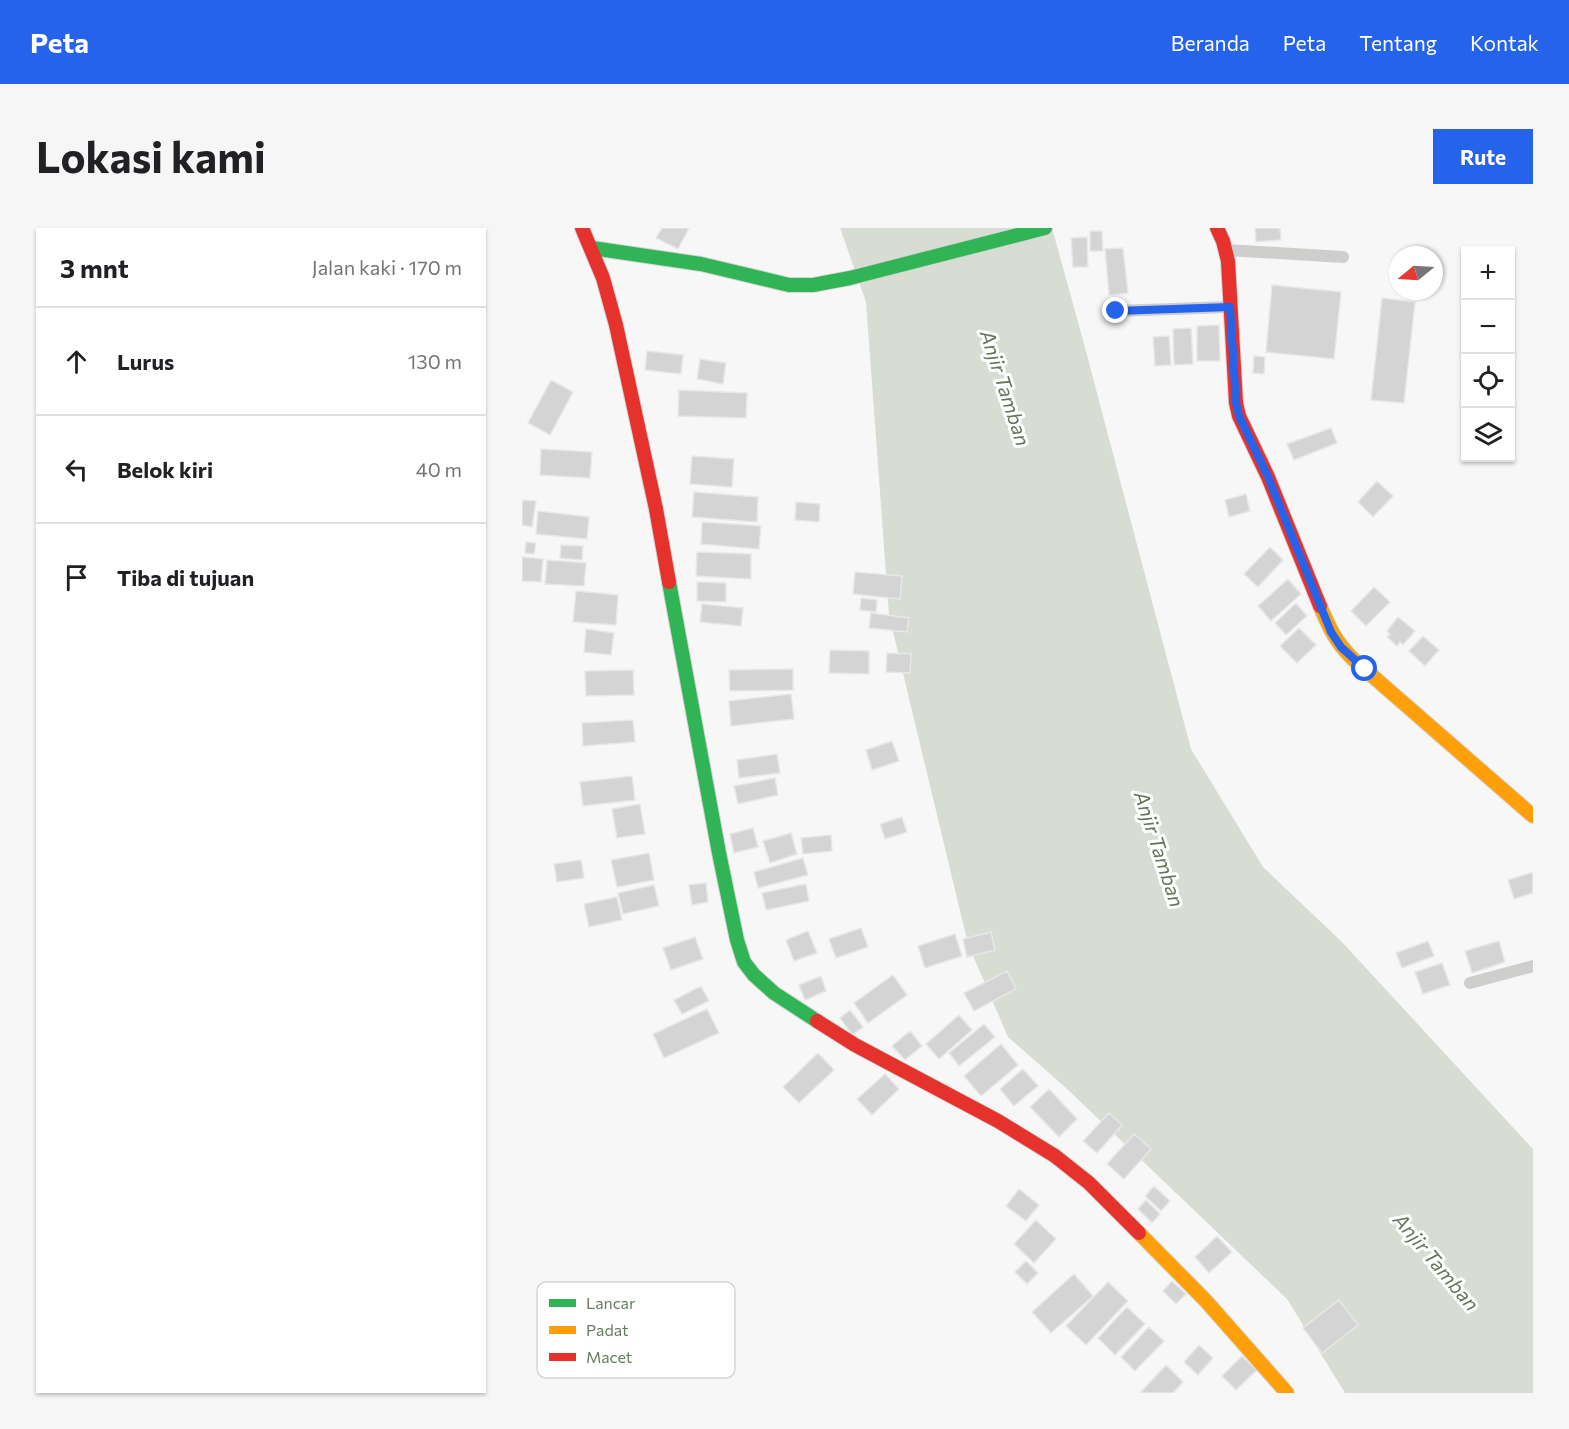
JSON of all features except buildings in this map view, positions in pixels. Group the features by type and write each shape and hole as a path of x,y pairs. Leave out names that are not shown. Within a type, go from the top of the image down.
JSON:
{"street":[{"path":"582,228 603,278 616,325 656,508 719,853 737,940 744,962 754,975 774,993 855,1045 998,1121 1055,1156 1089,1183 1206,1301 1287,1393"},
{"path":"592,248 701,264 789,285 813,285 850,278 1045,228"},
{"path":"1216,228 1226,250 1228,261 1236,403 1239,416 1268,477 1331,632 1353,659 1533,816"}],"lane":[{"path":"1226,250 1342,257"},
{"path":"1116,311 1230,307"},
{"path":"1470,983 1533,966"}],"water":[{"name":"Anjir Tamban","path":"840,228 1052,228 1191,749 1263,867 1342,942 1533,1149 1533,1393 1345,1393 1287,1299 1065,1087 1008,1037 968,944 889,615 866,302"}],"traffic: fast":[{"path":"592,248 701,264 789,285 813,285 850,278 1045,228"},
{"path":"669,582 719,853 737,940 744,962 754,975 774,993 817,1021"}],"traffic: slow":[{"path":"1320,606 1334,634 1353,659 1533,816"},
{"path":"1139,1233 1206,1301 1287,1393"}],"traffic: jam":[{"path":"582,228 603,278 616,325 656,509 669,582"},
{"path":"1217,228 1228,261 1236,403 1239,416 1268,477 1320,606"},
{"path":"817,1021 855,1045 998,1121 1055,1156 1089,1183 1139,1233"}],"route":[{"path":"1116,311 1230,307 1236,403 1239,416 1268,477 1331,632 1341,647 1365,669"}]}
